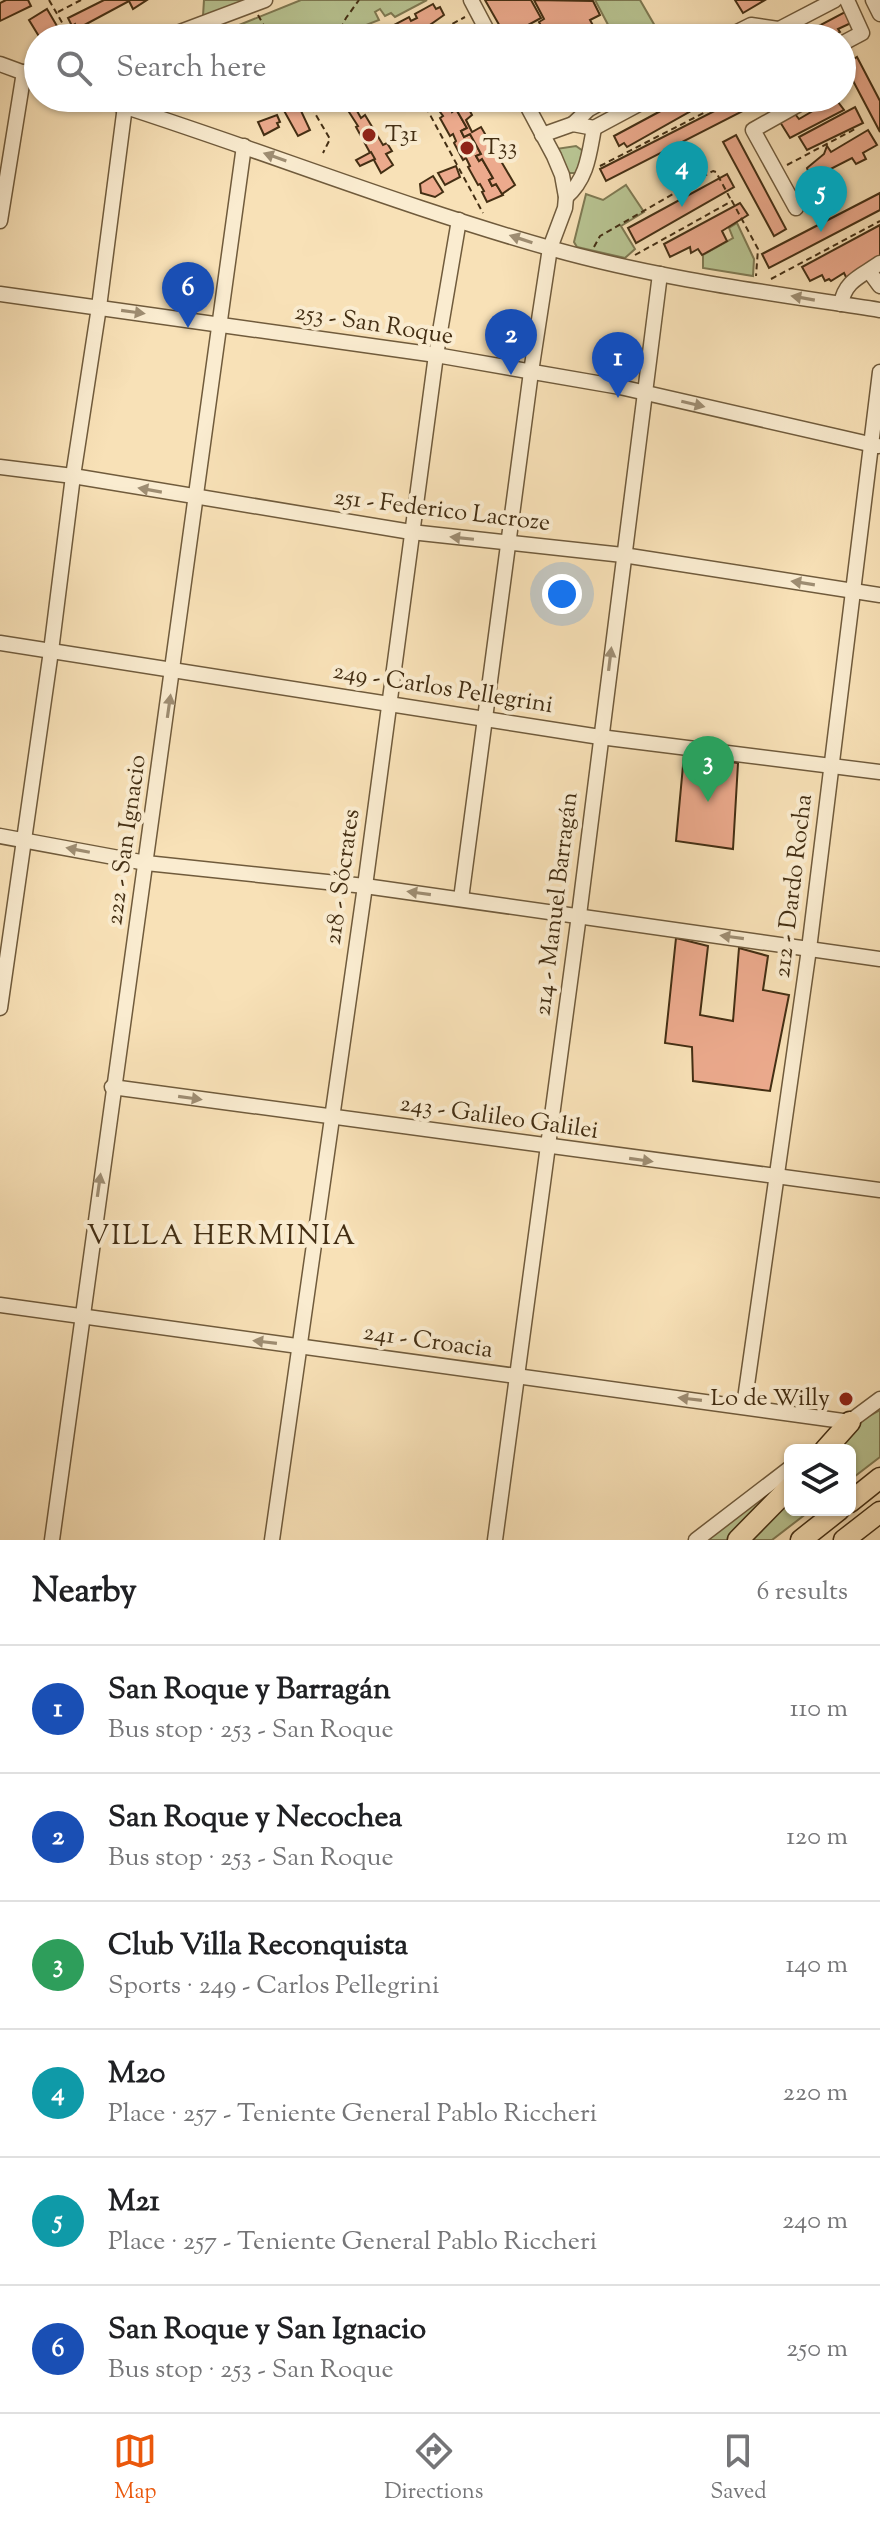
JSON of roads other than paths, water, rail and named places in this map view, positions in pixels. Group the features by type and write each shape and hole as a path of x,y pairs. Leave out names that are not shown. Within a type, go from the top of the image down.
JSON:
{"highway":[{"path":"830,1444 850,1422"},
{"path":"856,1497 880,1478"},
{"path":"738,1540 784,1493"},
{"path":"844,1540 880,1512"},
{"path":"801,1540 831,1516"}],"street":[{"path":"789,24 835,0"},
{"path":"847,0 862,33 856,36"},
{"path":"873,0 880,14"},
{"path":"202,24 259,3"},
{"path":"473,5 483,24"},
{"path":"0,64 24,73"},
{"path":"0,221 24,108"},
{"path":"0,1008 124,112"},
{"path":"143,112 550,248 660,274 880,310"},
{"path":"461,899 531,372 550,248 566,197 562,175 530,112"},
{"path":"542,135 573,124 586,112"},
{"path":"573,124 594,128 624,112"},
{"path":"785,112 753,130 796,208"},
{"path":"566,197 579,186 585,174 594,128"},
{"name":"222 - San Ignacio","path":"52,1540 80,1317 174,669 244,146"},
{"name":"218 - Sócrates","path":"272,1540 365,886 436,355 459,220"},
{"path":"841,304 843,291 875,267 880,286"},
{"name":"214 - Manuel Barragán","path":"495,1540 579,915 660,274"},
{"name":"253 - San Roque","path":"0,294 436,355 644,393 876,445"},
{"name":"212 - Dardo Rocha","path":"744,1406 876,445 880,372"},
{"name":"251 - Federico Lacroze","path":"0,467 73,476 411,532 623,555 880,595"},
{"name":"249 - Carlos Pellegrini","path":"0,643 600,737 880,772"},
{"path":"0,836 146,863 365,886 880,959"},
{"name":"243 - Galileo Galilei","path":"112,1087 880,1190"},
{"name":"241 - Croacia","path":"0,1305 850,1422"},
{"path":"821,1444 877,1403"},
{"path":"696,1540 784,1473"}],"place":[{"name":"T31","path":"369,135"},
{"name":"T33","path":"467,148"},
{"name":"M20","path":"682,207"},
{"name":"M21","path":"821,232"},
{"name":"San Roque y San Ignacio","path":"188,328"},
{"name":"San Roque y Necochea","path":"511,375"},
{"name":"San Roque y Barragán","path":"618,398"},
{"name":"Club Villa Reconquista","path":"708,802"},
{"name":"Lo de Willy","path":"846,1399"}],"district":[{"name":"VILLA HERMINIA","path":"222,1237"}]}
